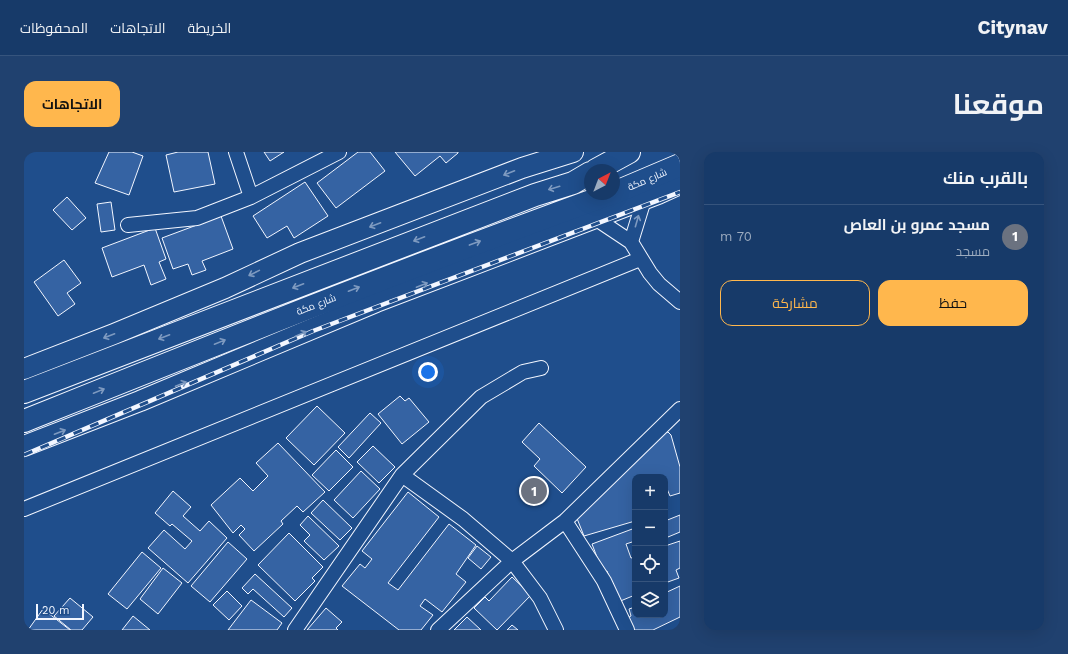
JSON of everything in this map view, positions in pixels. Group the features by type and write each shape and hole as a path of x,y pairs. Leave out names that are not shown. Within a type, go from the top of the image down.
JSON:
{"main road":[{"path":"607,164 629,152"},
{"name":"شارع مكة","path":"620,190 680,165"},
{"path":"24,392 535,194 573,183 584,177"},
{"name":"شارع مكة","path":"24,421 323,301 460,248 593,200"}],"street":[{"path":"236,152 251,197"},
{"path":"128,225 197,218 251,197 339,152"},
{"path":"24,369 225,288 300,253 522,168 573,152"},
{"path":"24,446 147,398 376,302 644,200 680,184"},
{"path":"631,242 644,200"},
{"path":"595,218 631,242 640,259 659,284 680,302"},
{"path":"24,509 640,259"},
{"path":"295,630 402,475 481,397 523,372 541,368"},
{"path":"438,630 512,561 565,521 680,409"},
{"path":"402,475 463,519 512,561 540,598 556,630"},
{"path":"565,521 604,581 627,630"}],"building":[{"path":"109,152 132,152 143,156 129,195 95,183"},
{"path":"178,152 208,152 215,184 174,192 166,155"},
{"path":"264,152 284,152 270,161"},
{"path":"358,152 370,152 385,171 336,208 317,183"},
{"path":"395,152 458,153 446,163 440,156 415,176"},
{"path":"305,182 328,216 294,238 287,226 267,238 253,216"},
{"path":"67,197 86,218 72,230 53,210"},
{"path":"111,202 115,230 101,232 97,204"},
{"path":"221,216 233,249 202,261 206,270 192,275 188,264 173,269 162,238"},
{"path":"155,228 166,259 159,262 166,279 151,285 144,265 112,277 102,248"},
{"path":"64,260 81,283 67,293 75,304 58,316 34,282"},
{"path":"400,396 405,401 409,398 429,422 402,444 378,414"},
{"path":"317,406 345,433 314,465 286,438"},
{"path":"370,413 381,423 349,458 338,447"},
{"path":"539,423 586,467 562,493 534,466 540,459 522,442"},
{"path":"668,432 671,435 680,467 680,493 670,496 668,491 668,474 632,474 632,522 584,536 576,516 663,433"},
{"path":"278,443 325,492 303,512 297,506 281,521 283,524 254,551 239,535 245,529 241,525 233,533 211,505 240,478 253,491 268,476 256,463"},
{"path":"373,446 395,467 379,483 357,462"},
{"path":"336,450 353,467 329,491 312,475"},
{"path":"361,471 380,489 353,518 334,500"},
{"path":"173,491 191,507 183,516 200,531 209,521 227,538 188,583 148,548 164,530 185,549 192,541 172,524 170,526 155,513"},
{"path":"408,492 439,517 388,583 398,590 449,524 476,545 456,574 466,582 442,612 425,599 420,606 433,615 421,630 399,630 342,586 360,564 365,568 372,559 362,551"},
{"path":"323,500 352,528 340,540 311,513"},
{"path":"680,515 680,532 668,537 668,520"},
{"path":"308,516 339,546 324,560 304,541 310,535 300,525"},
{"path":"632,529 632,542 626,544 632,558 632,596 618,602 607,571 603,573 592,544"},
{"path":"289,533 323,567 312,578 315,581 295,601 258,565"},
{"path":"680,541 680,568 676,570 679,578 668,582 668,546"},
{"path":"228,542 247,559 210,602 191,586"},
{"path":"477,546 491,557 481,569 468,558"},
{"path":"142,552 161,568 127,609 108,594"},
{"path":"163,568 182,583 158,614 140,599"},
{"path":"255,574 292,608 284,617 253,589 248,594 242,588"},
{"path":"512,577 531,595 497,630 474,608 485,597 489,601"},
{"path":"680,586 680,617 653,630 632,630 627,618 631,616 629,609 632,608 632,618 668,618 668,592"},
{"path":"227,591 242,606 229,620 213,605"},
{"path":"70,598 93,617 82,630 71,630 54,616"},
{"path":"251,600 282,623 277,630 228,630"},
{"path":"326,608 342,622 336,628 338,630 307,630"},
{"path":"43,609 70,630 28,630"},
{"path":"133,616 150,630 122,630"},
{"path":"467,617 481,630 454,630"},
{"path":"512,625 518,630 507,630"}],"railway":[{"path":"24,455 313,331 680,192"}],"place":[{"name":"مسجد عمرو بن العاص","path":"534,491"}]}
